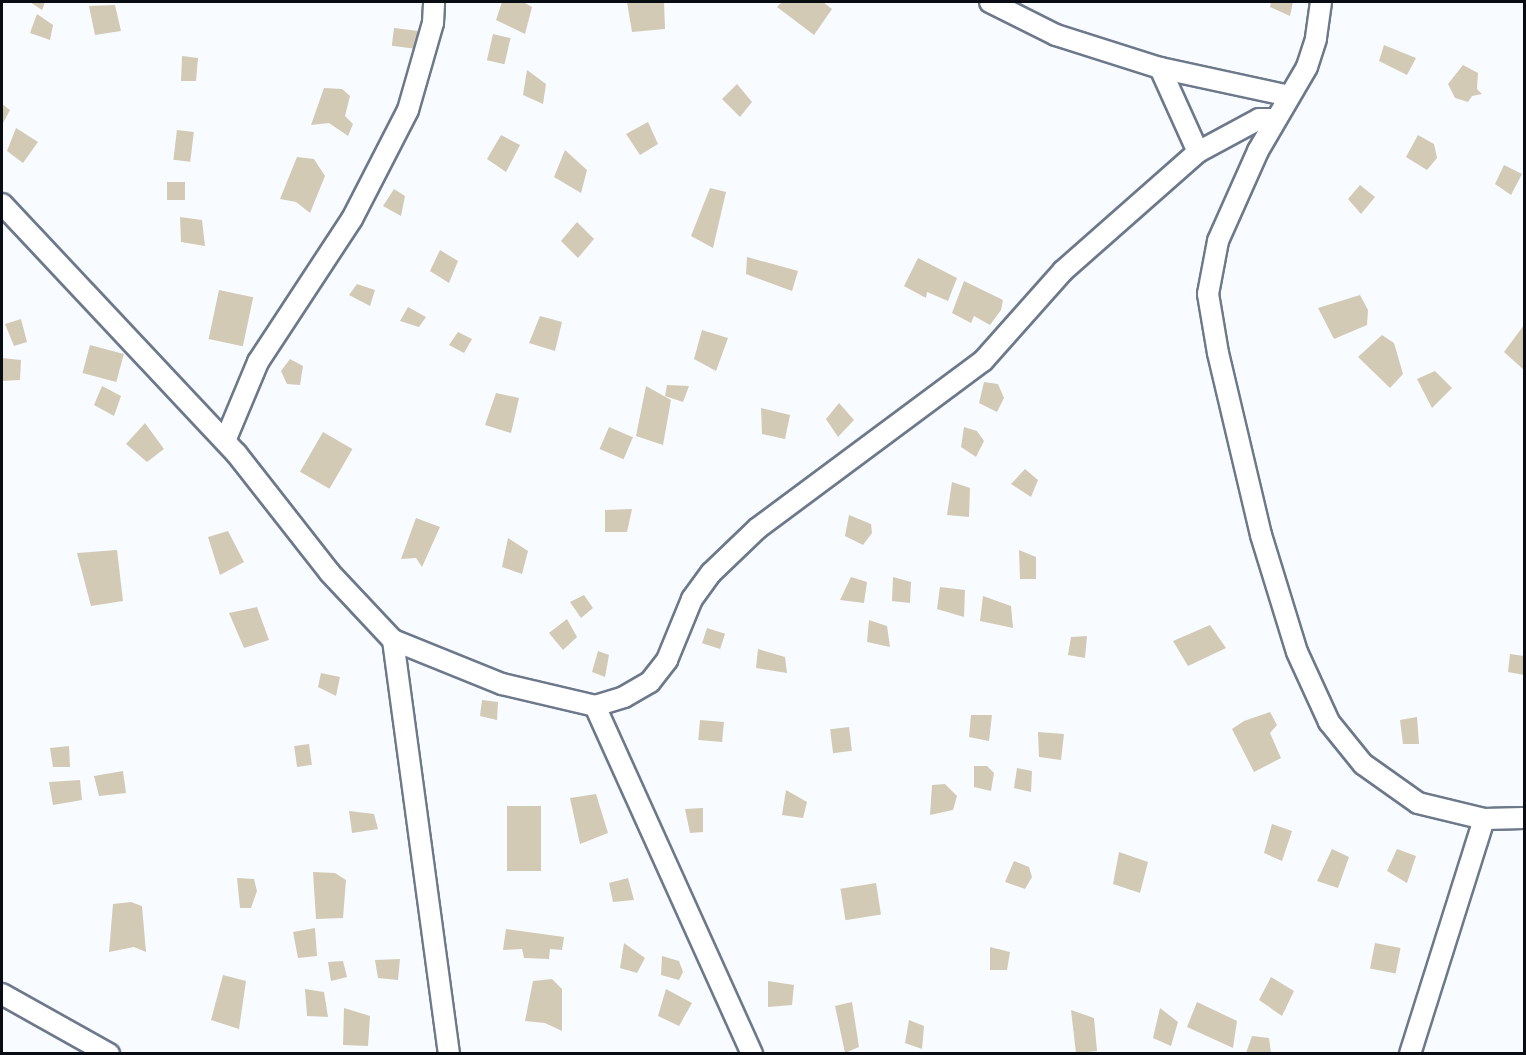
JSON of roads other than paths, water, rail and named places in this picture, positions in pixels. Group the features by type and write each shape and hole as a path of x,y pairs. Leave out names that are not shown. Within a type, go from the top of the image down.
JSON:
{"street":[{"path":"225,441 258,362 352,219 408,111 433,23 434,2"},
{"path":"990,2 1056,35 1160,68 1289,96"},
{"path":"1321,2 1316,39 1307,67 1275,119 1218,241 1208,294 1218,353 1261,536 1297,652 1329,722 1363,764 1418,803 1484,819 1524,818"},
{"path":"1160,68 1198,152"},
{"path":"2,204 225,441 330,573 393,640 502,684 595,706 624,697 650,682 667,660 692,599 711,573 758,528 984,361 1063,271 1198,152 1259,119 1275,119"},
{"path":"393,640 449,1053"},
{"path":"595,706 752,1053"},
{"path":"1410,1053 1484,819"},
{"path":"2,994 109,1053"}]}
